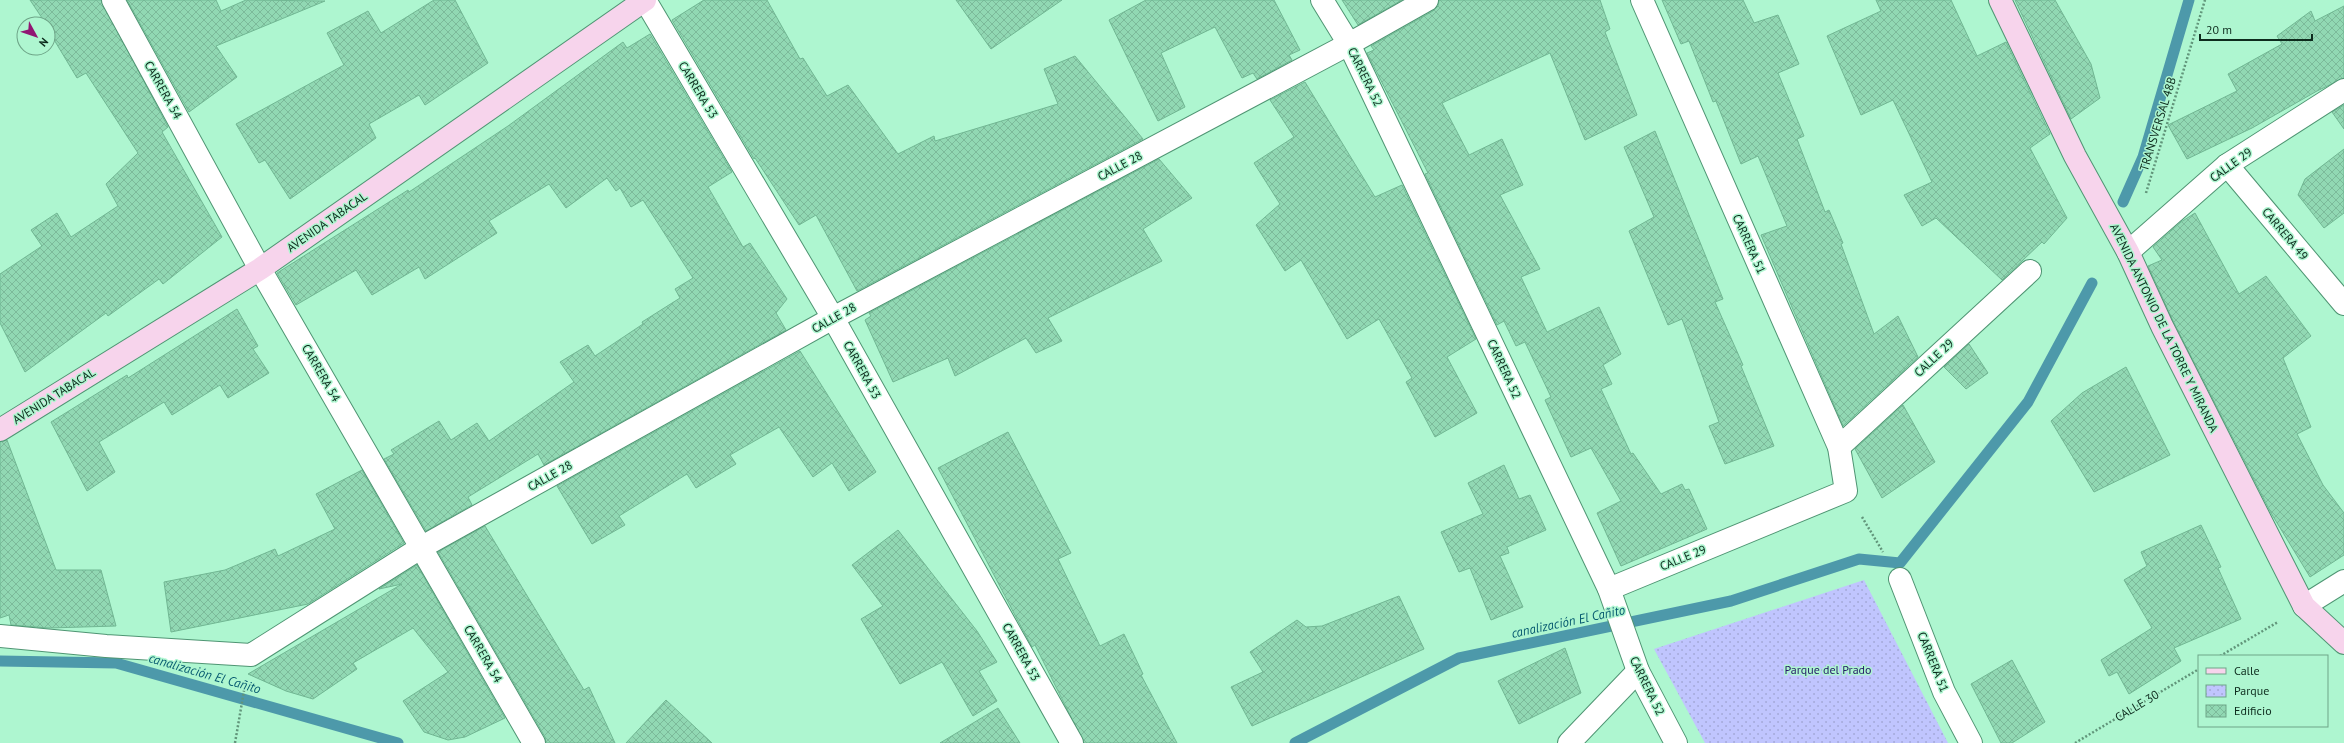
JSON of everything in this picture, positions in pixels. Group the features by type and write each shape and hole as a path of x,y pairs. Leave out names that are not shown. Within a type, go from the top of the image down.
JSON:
{"street":[{"name":"CARRERA 54","path":"114,0 260,269 534,743"},
{"name":"AVENIDA TABACAL","path":"0,430 260,269 645,0"},
{"name":"CARRERA 53","path":"645,0 833,318 1072,743"},
{"name":"CARRERA 52","path":"1322,0 1349,44 1609,589 1638,671 1676,743"},
{"name":"CALLE 28","path":"251,655 422,547 833,318 1349,44 1427,0"},
{"name":"CARRERA 51","path":"1642,0 1839,447 1846,491"},
{"name":"AVENIDA ANTONIO DE LA TORRE Y MIRANDA","path":"2000,0 2075,156 2123,244 2162,326 2304,606 2344,643"},
{"name":"CALLE 29","path":"2123,244 2227,165 2344,90"},
{"name":"CARRERA 49","path":"2227,165 2344,304"},
{"name":"CALLE 29","path":"1839,447 2030,271"},
{"name":"CALLE 29","path":"1609,589 1846,491"},
{"name":"CARRERA 51","path":"1900,579 1944,692 1971,743"},
{"path":"2304,606 2344,581"},
{"path":"0,636 106,646 251,655"},
{"path":"1569,743 1638,671"}],"path":[{"name":"TRANSVERSAL 48B","path":"2144,199 2205,0"},
{"path":"1846,491 1900,579"},
{"path":"2222,655 2304,606"},
{"path":"235,743 251,655"},
{"name":"CALLE 30","path":"2074,743 2198,670"}],"green space":[{"name":"Parque del Prado","path":"1864,580 1948,743 1705,743 1654,649"}],"building":[{"path":"30,0 101,0 168,127 162,132 222,237 163,284 159,279 108,316 106,313 25,372 0,323 0,274 42,246 31,230 57,213 71,237 118,206 106,184 138,153 86,73 77,78 56,43 56,16 41,16"},
{"path":"127,0 216,0 221,11 246,0 325,1 216,46 237,77 189,112"},
{"path":"434,0 455,0 488,63 425,105 419,95 369,124 376,138 290,199 265,160 259,163 236,124 344,65 327,33 368,11 381,33"},
{"path":"704,0 767,0 800,59 803,58 827,96 848,85 898,154 934,136 935,141 1058,104 1044,69 1075,56 1143,139 857,291 816,215 799,225 755,158 754,159 672,20"},
{"path":"956,0 1062,0 991,49"},
{"path":"1146,0 1274,0 1300,50 1289,55 1292,60 1257,79 1253,73 1242,78 1215,27 1161,53 1185,107 1158,121 1109,20"},
{"path":"1342,0 1402,0 1358,25"},
{"path":"1439,0 1600,0 1610,29 1605,32 1637,115 1585,140 1550,53 1442,103 1469,155 1502,139 1523,185 1500,195 1540,269 1521,277 1547,332 1599,307 1621,354 1603,365 1612,384 1601,389 1631,454 1633,453 1661,494 1682,484 1685,490 1689,489 1707,529 1621,566 1597,513 1621,501 1591,448 1571,457 1545,400 1551,397 1525,342 1516,346 1504,321 1497,325 1425,174 1428,173 1367,53 1374,50 1371,46 1433,11 1438,6"},
{"path":"1662,0 1743,0 1754,23 1778,15 1799,64 1778,73 1804,136 1797,139 1825,212 1829,210 1843,243 1841,244 1874,334 1898,316 1918,357 1843,426 1761,235 1787,226 1758,156 1741,164 1716,101 1713,102 1689,41 1681,44"},
{"path":"1876,0 1951,0 1977,56 2006,42 2050,134 2030,148 2067,218 2044,244 2042,242 2002,280 1936,218 1922,226 1904,195 1932,182 1893,100 1861,115 1827,36 1881,11"},
{"path":"2015,0 2055,0 2091,64 2100,98 2071,119"},
{"path":"2344,6 2344,78 2317,91 2252,128 2187,159 2168,125 2237,91 2228,74 2282,44 2277,36 2311,11 2315,21"},
{"path":"650,34 732,172 708,187 743,247 750,243 787,299 776,313 786,330 544,465 538,454 468,497 472,505 426,531 384,459 394,454 391,450 439,421 451,440 477,423 489,441 574,382 560,362 588,345 595,356 643,324 642,322 680,298 675,289 693,278 643,200 631,207 620,188 616,191 607,178 566,208 549,184 489,221 497,233 425,279 419,267 372,295 356,270 296,305 277,273 408,190 409,192 508,126 623,42 627,48"},
{"path":"1305,82 1375,197 1402,185 1476,339 1447,357 1477,413 1435,437 1406,382 1412,378 1379,319 1347,339 1301,260 1285,271 1256,225 1280,204 1254,163 1294,137 1270,100"},
{"path":"2344,105 2344,129 2332,112"},
{"path":"1655,131 1723,299 1715,302 1743,365 1741,366 1774,446 1725,464 1709,426 1719,422 1682,319 1668,325 1629,231 1654,217 1624,147"},
{"path":"2344,149 2344,213 2324,228 2298,195 2305,179"},
{"path":"1159,159 1192,198 1143,229 1162,261 1048,318 1062,341 1036,353 1026,338 955,376 948,358 893,382 865,320 871,316 869,313"},
{"path":"2195,213 2239,294 2266,276 2311,336 2283,358 2311,427 2297,434 2323,485 2344,513 2344,555 2310,577 2271,513 2173,321 2148,266 2162,260 2153,247 2181,222"},
{"path":"237,309 258,346 253,349 269,373 228,398 220,385 172,415 164,402 99,442 115,472 87,491 51,422 127,375 128,378"},
{"path":"1969,344 1988,373 1966,389 1944,367"},
{"path":"800,351 876,472 849,491 832,463 813,477 779,427 730,455 736,464 696,488 687,474 619,516 625,525 592,544 557,486"},
{"path":"2126,367 2170,455 2094,492 2051,421 2082,393"},
{"path":"1903,405 1935,462 1882,498 1855,449"},
{"path":"1008,432 1071,553 1058,559 1100,646 1124,634 1143,674 1141,675 1177,743 1084,743 1035,645 1032,647 938,468"},
{"path":"7,440 56,570 101,570 116,626 49,628 11,625 9,615 0,618 0,442"},
{"path":"1504,465 1519,499 1530,495 1546,530 1507,547 1509,553 1500,556 1523,607 1491,620 1470,568 1459,572 1441,532 1483,514 1468,483"},
{"path":"362,470 404,543 308,604 171,632 164,582 225,570 275,549 278,556 335,529 316,494"},
{"path":"2201,525 2221,567 2218,568 2241,619 2174,648 2181,661 2129,694 2117,672 2109,676 2101,660 2152,628 2124,580 2147,566 2141,552"},
{"path":"485,526 584,690 589,687 615,743 546,743 545,737 438,552"},
{"path":"898,530 977,631 997,662 979,671 997,701 973,716 942,662 900,684 861,619 883,606 852,565"},
{"path":"417,565 505,718 465,737 448,740 424,732 403,701 448,672 413,628 353,663 357,669 313,699 286,691 248,674 402,584 379,589"},
{"path":"1399,596 1424,649 1252,726 1231,687 1263,672 1250,652 1297,620 1306,627 1322,626"},
{"path":"1565,648 1581,693 1519,724 1498,681"},
{"path":"2012,660 2045,722 2012,743 2001,743 1971,684"},
{"path":"666,700 712,743 626,743"},
{"path":"998,708 1020,743 940,743"}],"waterway":[{"path":"2123,202 2143,157 2189,0"},
{"name":"canalización El Cañito","path":"1295,743 1459,658 1731,601 1859,559 1900,563 2028,402 2092,283"},
{"name":"canalización El Cañito","path":"0,661 116,663 398,743"}]}
